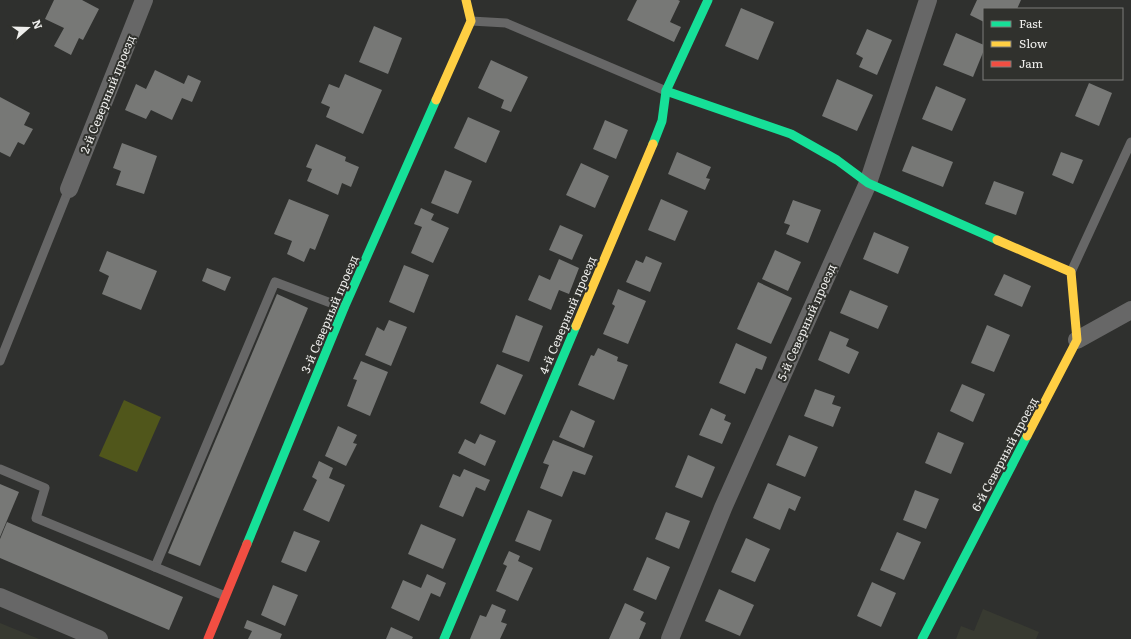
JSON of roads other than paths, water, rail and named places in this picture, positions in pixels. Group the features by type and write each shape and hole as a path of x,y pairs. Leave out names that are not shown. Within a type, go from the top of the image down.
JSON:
{"street":[{"name":"2-й Северный проезд","path":"69,189 144,0"},
{"path":"466,0 471,21"},
{"name":"4-й Северный проезд","path":"444,639 662,121 666,91 708,0"},
{"name":"5-й Северный проезд","path":"670,639 723,508 868,183 928,0"},
{"name":"3-й Северный проезд","path":"208,639 344,308 471,21"},
{"path":"666,91 791,134 837,160 868,183 1071,272 1077,340 1131,310"},
{"name":"6-й Северный проезд","path":"922,639 1077,340"},
{"path":"0,597 99,639"}],"lane":[{"path":"471,21 506,23 666,91"},
{"path":"1071,272 1131,142"},
{"path":"0,361 69,189"},
{"path":"155,567 275,282 344,308"},
{"path":"0,469 45,488 36,518 225,596"}]}
